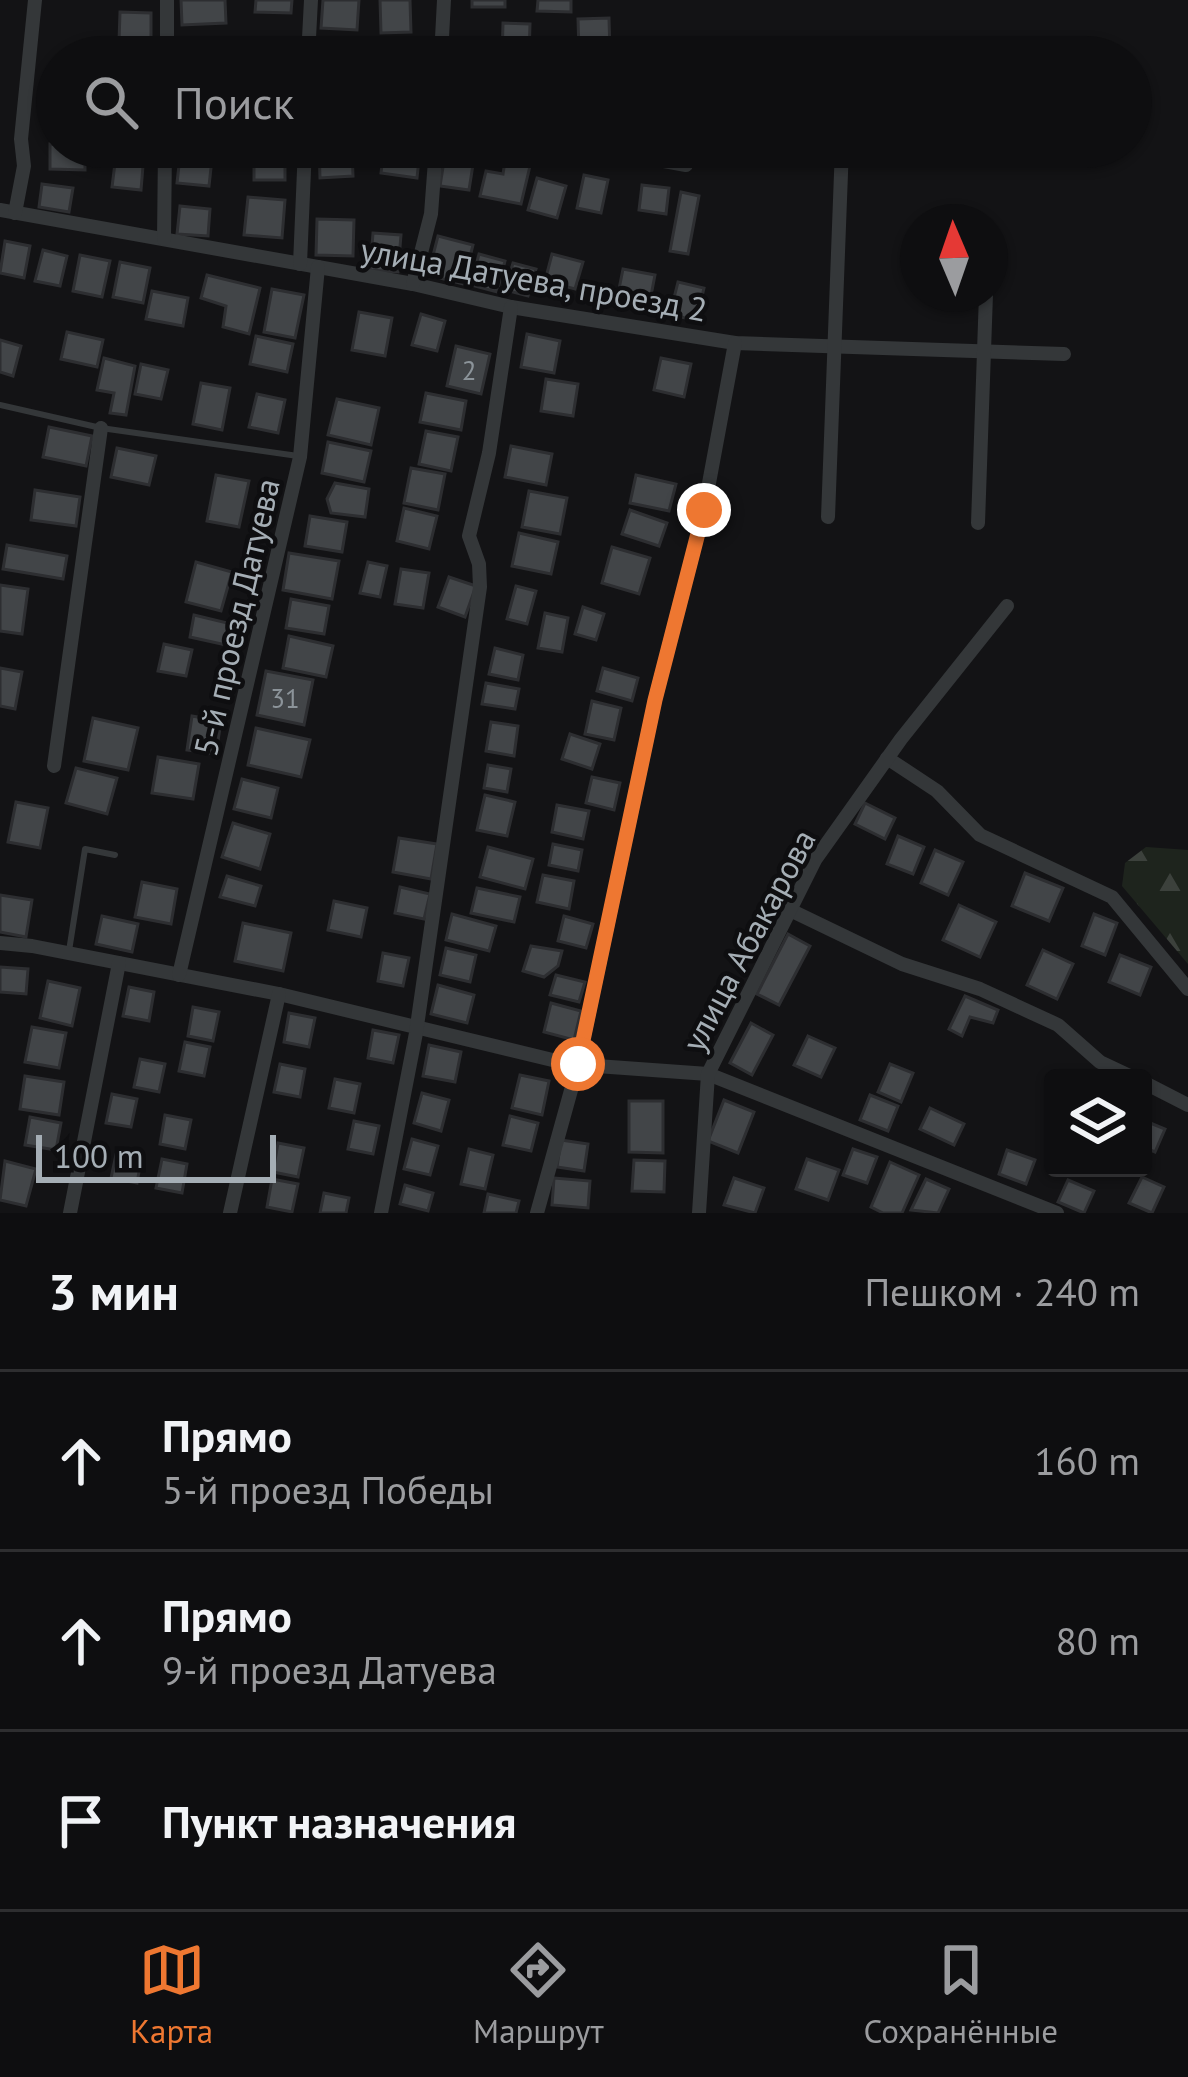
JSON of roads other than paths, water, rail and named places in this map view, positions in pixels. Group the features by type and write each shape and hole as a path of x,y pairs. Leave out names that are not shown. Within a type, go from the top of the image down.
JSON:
{"street":[{"path":"8,211 23,166 21,139 35,0"},
{"path":"166,36 167,0"},
{"path":"309,36 310,0"},
{"path":"443,36 444,0"},
{"path":"164,239 165,168"},
{"path":"300,264 304,168"},
{"path":"413,284 431,214 434,168"},
{"path":"827,517 841,168"},
{"name":"улица Датуева, проезд 2","path":"8,211 413,284 511,308 735,343 1064,354"},
{"name":"5-й проезд Датуева","path":"179,975 300,457 318,267"},
{"path":"382,1213 416,1030 480,587 479,564 469,536 489,454 511,308"},
{"path":"978,523 985,312"},
{"path":"537,1213 578,1064 655,700 704,510 735,343"},
{"path":"54,766 100,428"},
{"name":"улица Абакарова","path":"701,1212 708,1074 815,860 887,758 1006,606"},
{"path":"887,758 937,791 980,835 1112,897 1188,989"},
{"path":"790,910 902,964 980,989 1058,1025 1115,1069"},
{"path":"0,943 279,994 416,1030 598,1069 708,1074 1057,1213"},
{"path":"70,1213 119,963"},
{"path":"230,1213 279,994"},
{"path":"1152,1087 1188,1105"}],"lane":[{"path":"0,405 100,428 300,457"},
{"path":"69,953 85,849 115,856"}]}
